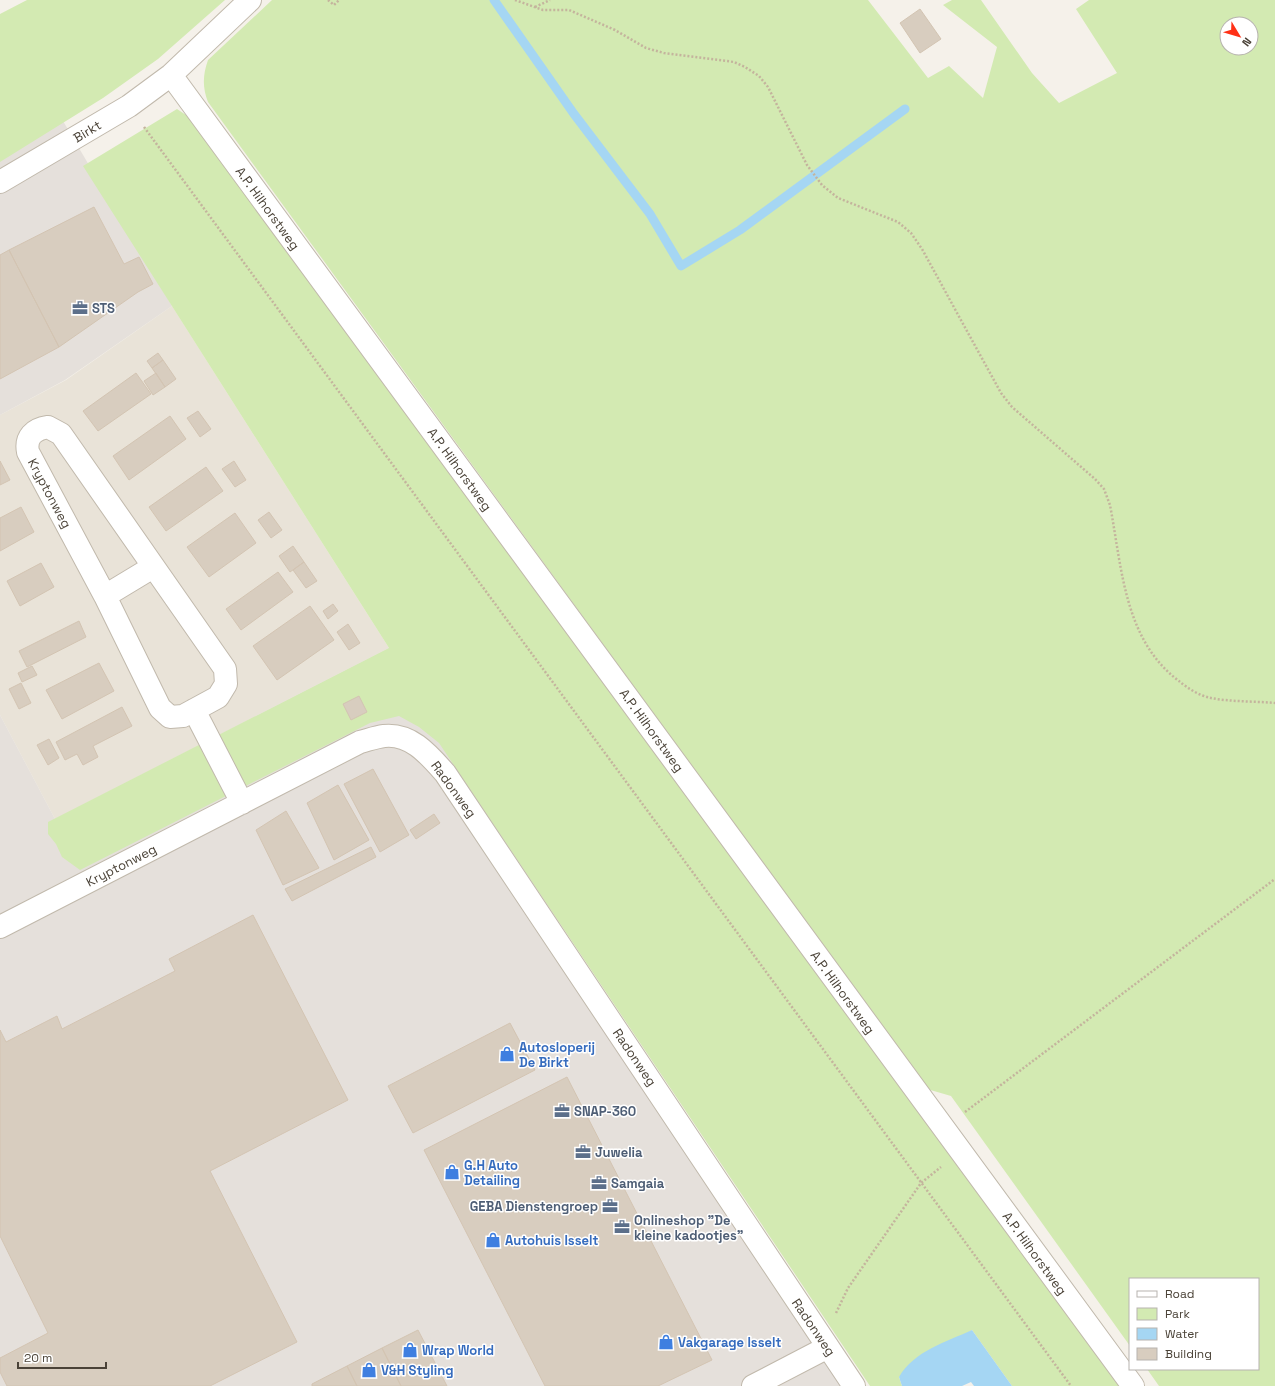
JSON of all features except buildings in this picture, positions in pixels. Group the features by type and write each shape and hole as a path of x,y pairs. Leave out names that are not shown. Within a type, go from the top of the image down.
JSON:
{"street":[{"name":"Birkt","path":"0,182 129,106 171,75 250,0"},
{"name":"A.P. Hilhorstweg","path":"171,75 1133,1386"},
{"name":"Kryptonweg","path":"48,427 61,434 153,567 225,669 226,684 218,697 183,716 170,717 160,708 105,596 28,452 26,445 33,433 41,428 48,427"},
{"path":"105,596 153,567"},
{"path":"194,710 242,803"},
{"name":"Kryptonweg","path":"0,927 360,742 385,736 405,738"},
{"name":"Radonweg","path":"405,738 423,750 445,773 854,1386"},
{"path":"753,1386 828,1347"}],"path":[{"path":"328,0 334,5 339,0"},
{"path":"515,0 544,10 569,10 615,30 646,48 664,53 734,62 759,76 768,87 807,165 822,185 838,198 898,222 911,233 922,249 1001,393 1012,407 1095,479 1104,489 1110,505 1130,609 1137,630 1150,653 1168,673 1180,682 1210,698 1275,703"},
{"path":"535,7 550,0"},
{"path":"129,106 1071,1386"},
{"path":"944,1129 1275,879"},
{"path":"828,1347 828,1329 848,1288 921,1182 956,1156 958,1149"}],"shaded area":[{"path":"0,14 172,306 65,380 0,415"},
{"path":"172,306 389,648 55,819 0,715 0,415 66,380"},
{"path":"389,648 847,1386 0,1386 0,715 55,819"}],"green space":[{"path":"27,0 225,0 158,59 103,98 0,162 0,14"},
{"path":"272,0 868,0 928,78 949,66 983,98 997,47 943,5 952,0 981,0 1032,73 1059,103 1117,73 1076,9 1089,0 1275,0 1275,1386 1159,1386 1148,1370 1259,1370 1259,1278 1129,1278 1129,1345 951,1096 927,1089 208,102 204,81 208,60"},
{"path":"177,109 189,117 1127,1386 1012,1386 972,1330 899,1377 902,1386 870,1386 439,743 419,727 399,716 370,723 80,870 62,857 56,844 48,834 48,822 389,648 83,166"}],"water":[{"path":"972,1330 1012,1386 974,1386 971,1382 962,1386 902,1386 899,1377 913,1360 931,1348"}],"waterway":[{"path":"494,0 574,114 650,214 681,266 740,230 905,109"}],"place":[{"name":"STS","path":"80,308"},
{"name":"Autosloperij De Birkt","path":"507,1054"},
{"name":"SNAP-360","path":"562,1111"},
{"name":"Juwelia","path":"583,1152"},
{"name":"G.H Auto Detailing","path":"452,1172"},
{"name":"Samgaia","path":"599,1183"},
{"name":"GEBA Dienstengroep","path":"610,1206"},
{"name":"Onlineshop \"De kleine kadootjes\"","path":"622,1227"},
{"name":"Autohuis Isselt","path":"493,1240"},
{"name":"Vakgarage Isselt","path":"666,1342"},
{"name":"Wrap World","path":"410,1350"},
{"name":"V&H Styling","path":"369,1370"}]}
